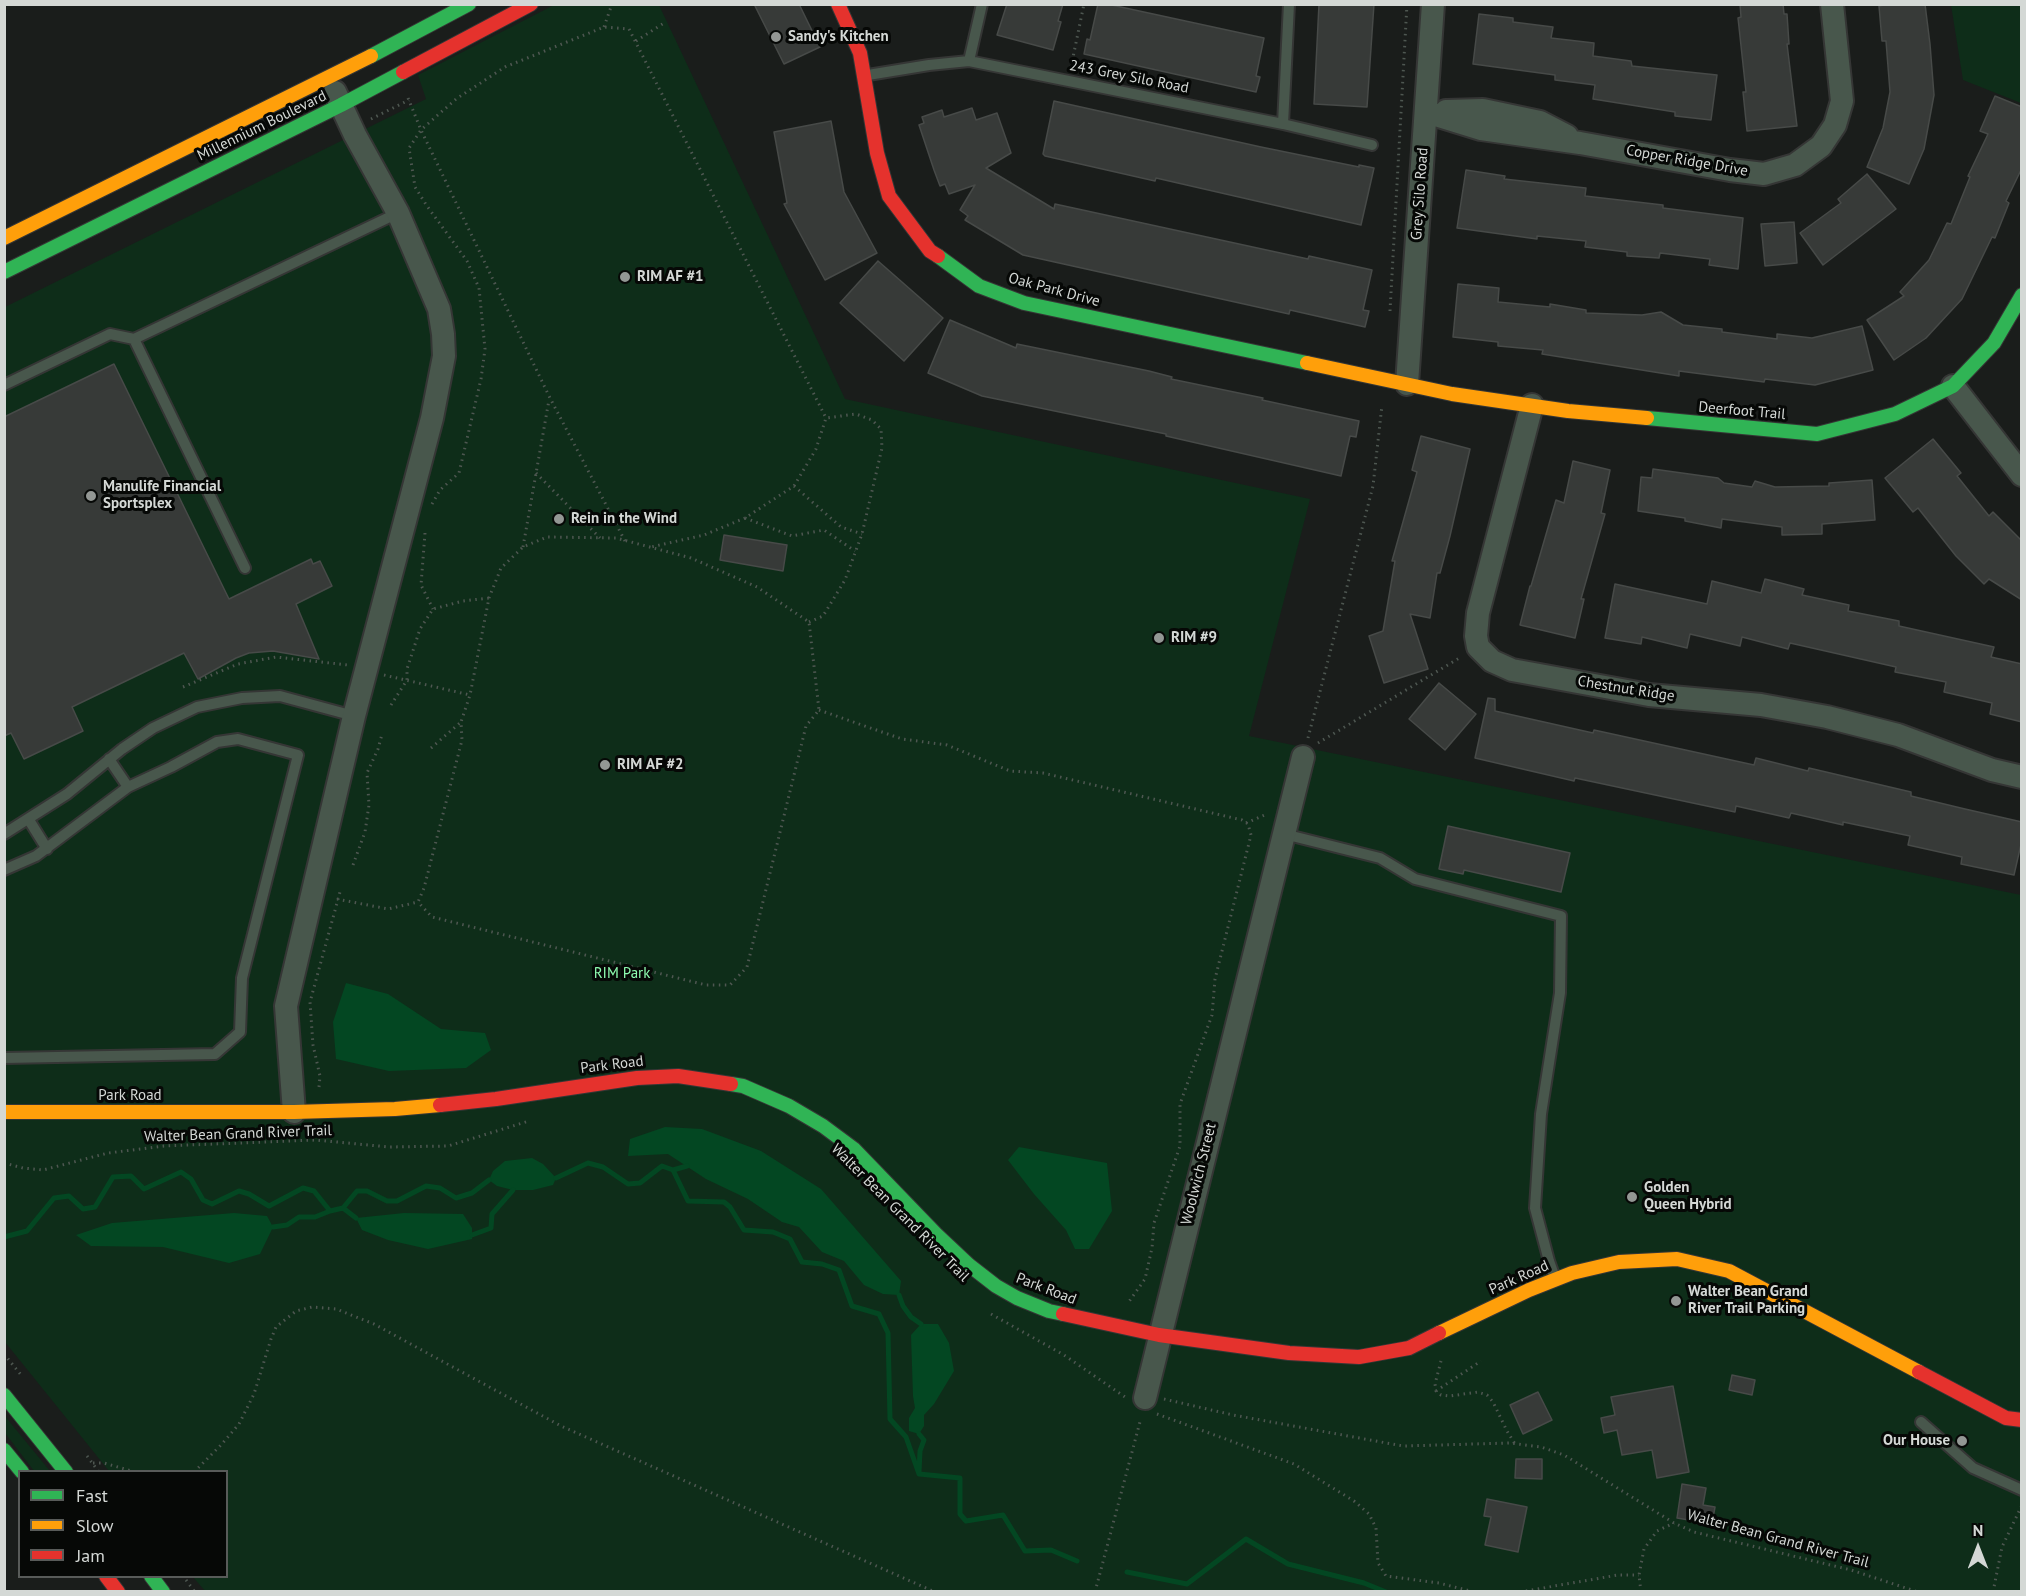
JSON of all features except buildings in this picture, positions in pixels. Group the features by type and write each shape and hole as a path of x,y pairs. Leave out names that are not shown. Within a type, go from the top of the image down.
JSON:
{"street":[{"name":"Millennium Boulevard","path":"4,238 328,79 469,4"},
{"name":"Millennium Boulevard","path":"4,272 342,105 531,4"},
{"name":"Oak Park Drive","path":"838,4 860,54 877,153 889,196 930,251 979,286 1024,303 1407,384"},
{"name":"Grey Silo Road","path":"1407,384 1433,4"},
{"name":"Copper Ridge Drive","path":"1426,112 1483,110 1540,122 1580,143 1764,174 1795,165 1821,146 1835,125 1842,101 1832,4"},
{"path":"294,1112 286,1006 354,716 432,418 444,356 439,309 398,213 355,135 328,79"},
{"name":"Deerfoot Trail","path":"1407,384 1452,394 1569,411 1817,434 1895,414 1953,386 1994,343 2022,295"},
{"path":"1953,386 2022,475"},
{"path":"1478,647 1476,636 1478,613 1532,405"},
{"name":"Chestnut Ridge","path":"1478,647 1492,661 1512,670 1649,695 1761,705 1827,717 1898,735 1992,770 2022,777"},
{"name":"Woolwich Street","path":"1144,1403 1304,754"},
{"name":"Park Road","path":"4,1112 294,1112 406,1108 496,1099 627,1079 678,1076 743,1086 789,1106 823,1126 854,1149 969,1265 996,1286 1017,1298 1049,1311 1159,1335 1289,1353 1359,1357 1409,1348 1529,1290 1572,1273 1619,1262 1677,1259 1730,1271 2006,1418 2022,1420"},
{"path":"4,1395 64,1470"},
{"path":"4,1449 20,1470"},
{"path":"108,1578 118,1592"},
{"path":"152,1578 163,1592"}],"lane":[{"path":"969,61 982,4"},
{"path":"1283,124 1289,4"},
{"name":"243 Grey Silo Road","path":"864,76 928,65 969,61 1283,124 1372,145"},
{"path":"4,386 110,334 134,339 398,213"},
{"path":"134,339 245,568"},
{"path":"4,834 67,794 109,759 153,728 197,707 242,698 280,696 354,716"},
{"path":"4,870 47,849 129,786 217,742 238,739 298,755 242,978 240,1032 215,1054 4,1058"},
{"path":"109,759 129,786"},
{"path":"29,820 47,849"},
{"path":"1284,834 1380,858 1415,879 1561,916 1560,993 1541,1114 1535,1208 1556,1280"},
{"path":"1921,1422 1973,1468 2022,1490"}],"path":[{"path":"604,27 612,4"},
{"path":"1068,80 1084,4"},
{"path":"1389,317 1407,4"},
{"path":"636,41 664,23"},
{"path":"409,148 421,130 456,99 505,67 604,27 629,29 826,418 816,449 794,486 745,518 704,535 649,547"},
{"path":"405,91 421,130 550,398 625,540"},
{"path":"371,119 409,100"},
{"path":"523,547 550,398"},
{"path":"1304,754 1373,486 1382,399"},
{"path":"809,622 823,616 845,579 862,534 882,448 881,429 872,420 856,414 826,418"},
{"path":"536,473 600,538"},
{"path":"794,486 841,527 862,534"},
{"path":"745,518 792,536 825,530 855,551"},
{"path":"547,537 625,540 691,558 757,587 809,622 819,710 806,726 747,967 730,985 706,985 432,917 418,902 424,888 462,740 461,722 470,695 489,598 501,568 523,547 547,537"},
{"path":"391,705 406,680 407,669 420,629 433,609 463,601 489,598"},
{"path":"1304,754 1478,647"},
{"path":"183,687 238,664 276,657 352,665"},
{"path":"376,673 470,695"},
{"path":"819,710 902,739 947,745 1010,771 1043,773 1242,820 1248,824 1251,835 1215,979 1212,1015 1180,1104 1180,1146 1154,1223 1152,1248 1145,1280 1126,1307 1121,1328"},
{"path":"431,748 461,722"},
{"path":"353,865 365,832 369,805 367,773 382,734"},
{"path":"319,1092 320,1076 313,1045 310,1002 340,892"},
{"path":"338,899 388,909 418,902"},
{"name":"Walter Bean Grand River Trail","path":"4,1163 43,1170 108,1154 164,1146 316,1140 389,1147 436,1147 469,1140 538,1119"},
{"path":"196,1470 239,1424 254,1394 276,1327 296,1311 312,1307 336,1310 374,1324 561,1426 935,1592"},
{"path":"984,1309 1144,1403 1294,1464 1354,1501 1368,1514 1376,1528 1378,1563 1386,1576 1439,1583 1474,1592"},
{"path":"1433,1336 1442,1365 1435,1384 1436,1390 1441,1395 1450,1396 1478,1392 1487,1395 1515,1444"},
{"path":"1436,1390 1481,1361"},
{"path":"1144,1403 1172,1400 1233,1415 1402,1446 1515,1444 1540,1447 1564,1455 1674,1523"},
{"path":"1095,1592 1144,1403"},
{"path":"98,1470 93,1463 104,1463 128,1470"},
{"path":"1993,1592 2002,1547 2022,1505"},
{"name":"Walter Bean Grand River Trail","path":"1641,1592 1639,1575 1644,1549 1649,1539 1657,1531 1674,1523 1694,1532 1851,1570 1918,1592"},
{"path":"1520,1592 1618,1575 1639,1575"},
{"path":"184,1578 195,1592"}],"green space":[{"name":"RIM Park","path":"554,5 659,5 845,399 1310,499 1249,736 2021,895 2021,1591 205,1591 194,1578 228,1578 228,1470 108,1470 5,1342 5,307 426,99 418,75"},
{"path":"1951,5 2021,5 2021,103 1963,80"},
{"path":"4,1415 49,1470 33,1470 5,1433"}],"shaded area":[{"path":"346,983 388,994 441,1029 485,1033 491,1050 466,1068 389,1071 336,1059 333,1022"},
{"path":"665,1127 702,1129 761,1151 821,1189 901,1281 899,1295 883,1294 864,1285 844,1261 822,1252 799,1227 782,1222 748,1199 706,1179 668,1154 628,1156 630,1139"},
{"path":"1019,1147 1107,1163 1112,1211 1089,1249 1075,1249 1066,1230 1008,1160"},
{"path":"532,1158 543,1164 556,1178 553,1185 533,1190 513,1190 497,1186 489,1180 493,1171 505,1161"},
{"path":"234,1213 267,1216 273,1227 260,1254 229,1263 163,1247 91,1246 76,1235 112,1223"},
{"path":"404,1213 463,1214 472,1228 472,1239 428,1249 388,1240 362,1230 356,1218"},
{"path":"921,1324 938,1324 949,1343 954,1371 934,1404 924,1415 924,1426 919,1434 909,1431 909,1418 915,1408 911,1335"}],"waterway":[{"path":"556,1178 588,1163 603,1167 628,1184 640,1183 662,1166 673,1170 688,1201 724,1202 730,1207 744,1230 773,1232 790,1239 802,1262 822,1264 839,1270 852,1306 879,1314 888,1333 890,1419 906,1437 919,1474 960,1478 960,1514 966,1521 1003,1515 1025,1551 1051,1550 1077,1561"},
{"path":"673,1170 687,1166"},
{"path":"4,1237 27,1231 54,1198 69,1196 83,1209 95,1207 113,1177 131,1176 144,1189 181,1172 191,1179 203,1200 212,1204 239,1191 269,1206 303,1188 314,1191 330,1211 343,1208 357,1191 367,1191 387,1201 397,1201 426,1186 440,1188 456,1198 472,1193 489,1180"},
{"path":"472,1235 491,1228 492,1214 513,1190"},
{"path":"343,1208 356,1218"},
{"path":"273,1227 287,1225 299,1217 315,1217 330,1211"},
{"path":"899,1295 911,1317 921,1324"},
{"path":"919,1434 924,1440 920,1451 919,1472"},
{"path":"1127,1572 1187,1584 1246,1539 1288,1564 1364,1583 1386,1592"}],"traffic: fast":[{"path":"371,56 469,4"},
{"path":"4,272 403,72"},
{"path":"938,256 979,286 1024,303 1307,363"},
{"path":"1647,418 1817,434 1895,414 1953,386 1994,343 2022,295"},
{"path":"731,1084 743,1086 789,1106 823,1126 854,1149 969,1265 996,1286 1017,1298 1063,1314"},
{"path":"4,1395 64,1470"},
{"path":"4,1450 20,1470"},
{"path":"152,1578 163,1592"}],"traffic: slow":[{"path":"4,238 371,56"},
{"path":"1307,363 1452,394 1568,411 1647,418"},
{"path":"4,1112 294,1112 395,1109 440,1105"},
{"path":"1439,1333 1529,1290 1572,1273 1619,1262 1677,1259 1729,1271 1919,1372"}],"traffic: jam":[{"path":"403,72 531,4"},
{"path":"838,4 860,53 877,153 889,196 930,251 938,256"},
{"path":"440,1105 637,1078 678,1076 731,1084"},
{"path":"1063,1314 1159,1335 1289,1353 1359,1357 1409,1348 1439,1333"},
{"path":"1919,1372 2006,1418 2022,1420"},
{"path":"108,1578 118,1592"}],"place":[{"name":"Sandy's Kitchen","path":"776,37"},
{"name":"RIM AF #1","path":"625,277"},
{"name":"Manulife Financial Sportsplex","path":"91,496"},
{"name":"Rein in the Wind","path":"559,519"},
{"name":"RIM #9","path":"1159,638"},
{"name":"RIM AF #2","path":"605,765"},
{"name":"Golden Queen Hybrid","path":"1632,1197"},
{"name":"Walter Bean Grand River Trail Parking","path":"1676,1301"},
{"name":"Our House","path":"1962,1441"}]}
